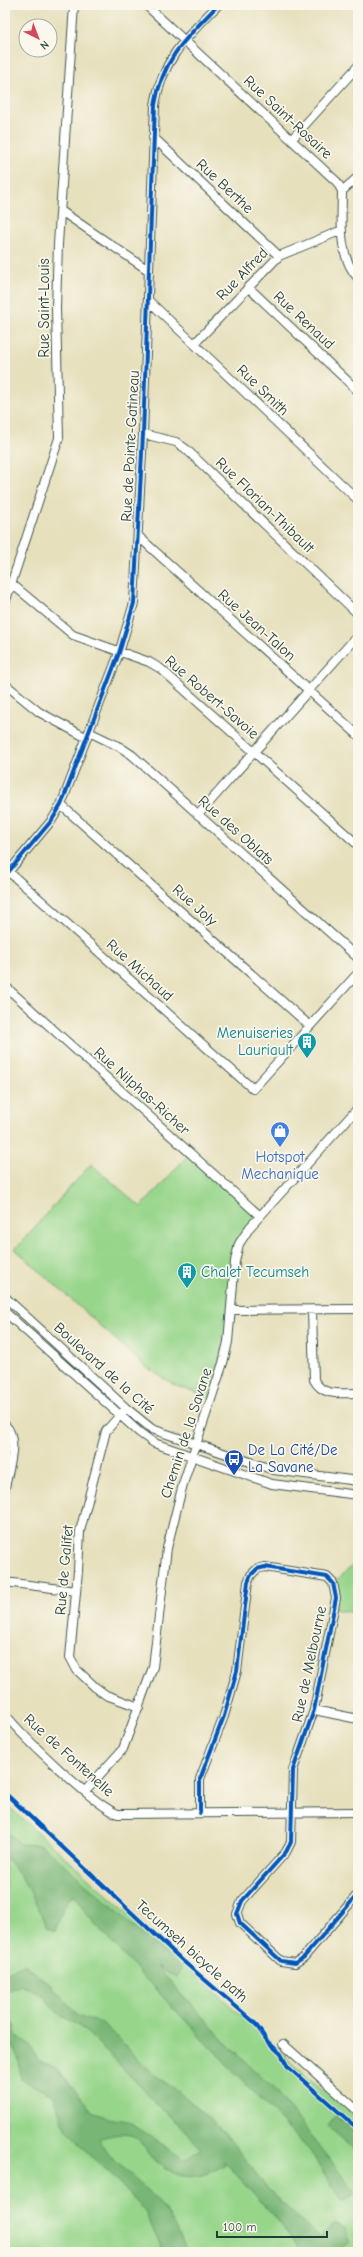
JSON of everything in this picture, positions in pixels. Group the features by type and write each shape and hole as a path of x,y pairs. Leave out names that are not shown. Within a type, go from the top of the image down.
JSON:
{"street":[{"name":"Rue Saint-Louis","path":"5,603 59,438 56,308 74,5"},
{"name":"Rue Saint-Rosaire","path":"146,5 292,139 337,182 342,191"},
{"name":"Rue de Pointe-Gatineau","path":"7,874 52,820 61,805 133,611 143,434 155,105 161,79 167,64 184,40 218,5"},
{"path":"292,139 358,66"},
{"name":"Rue Berthe","path":"153,137 279,256"},
{"path":"358,177 342,191 342,230 345,254 351,270 358,278"},
{"path":"61,211 148,270"},
{"name":"Rue Alfred","path":"194,344 279,256 342,230"},
{"name":"Rue Renaud","path":"248,287 358,391"},
{"name":"Rue Smith","path":"148,300 358,500"},
{"name":"Rue Florian-Thibault","path":"143,434 176,442 186,449 358,614"},
{"name":"Rue Jean-Talon","path":"138,536 358,735"},
{"name":"Rue Robert-Savoie","path":"12,584 73,635 149,662 161,669 358,845"},
{"path":"198,815 358,636"},
{"name":"Rue des Oblats","path":"5,684 45,716 127,751 358,958"},
{"name":"Rue Joly","path":"61,805 310,1026"},
{"name":"Rue Michaud","path":"7,874 253,1089 310,1026"},
{"path":"310,1026 358,973"},
{"name":"Rue Nilphas-Richer","path":"5,986 260,1216"},
{"name":"Chemin de la Savane","path":"85,1791 121,1753 139,1707 156,1655 166,1548 192,1457 223,1363 231,1310 237,1252 243,1236 358,1108"},
{"name":"Boulevard de la Cité","path":"5,1297 126,1408 152,1429 274,1470 358,1481"},
{"path":"231,1310 358,1309"},
{"path":"312,1310 314,1374 317,1385 325,1392 330,1393 358,1393"},
{"name":"Boulevard de la Cité","path":"5,1312 120,1415 154,1443 272,1484 358,1495"},
{"name":"Rue de Galifet","path":"126,1408 106,1431 80,1531 70,1651 71,1662 95,1687 106,1695 139,1707"},
{"path":"5,1425 11,1430 13,1440 5,1488"},
{"name":"Rue de Melbourne","path":"200,1813 200,1779 224,1716 237,1671 248,1582 251,1575 261,1567 322,1575 330,1580 335,1588 334,1609 314,1710 293,1770 290,1812 292,1838 290,1846 239,1905 237,1914 240,1923 281,1961 294,1963 304,1957 358,1894"},
{"path":"5,1582 76,1591"},
{"path":"314,1710 358,1719"},
{"name":"Rue de Fontenelle","path":"5,1714 18,1729 85,1791 107,1809 118,1814 358,1812"},
{"path":"284,2044 358,2111"}],"green space":[{"path":"190,1153 260,1216 239,1244 231,1310 212,1397 176,1386 146,1367 15,1249 91,1164 141,1207"},
{"path":"358,1561 358,1614 334,1609 333,1583"},
{"path":"5,1803 280,2050 291,2063 358,2119 358,2252 5,2252"},
{"path":"5,1830 21,1844 42,1845 181,1968 176,1978 157,1967 231,2048 274,2089 355,2192 350,2198 341,2200 310,2151 139,1972 90,1918 73,1894 63,1908 55,1931 46,1927 29,1890 5,1857"},
{"path":"24,1964 51,1985 78,2015 105,2025 154,2075 182,2094 224,2132 271,2193 320,2238 335,2224 344,2228 350,2242 339,2252 301,2252 276,2218 224,2161 224,2165 214,2171 196,2176 179,2175 162,2166 151,2156 139,2140 133,2136 118,2134 98,2139 119,2165 164,2209 182,2239 187,2252 164,2252 144,2210 109,2172 87,2153 62,2121 54,2096 21,2079 19,2060 10,2042 5,2041 5,2012 16,2028 14,2034 29,2044 38,2060 57,2068 92,2111 107,2118 128,2121 185,2160 201,2148 86,2031 59,2014 43,1996 21,1985 7,1991 5,1995 5,1982 7,1975 9,1972"},
{"path":"336,2116 358,2133 358,2153 328,2126"}],"cycle path":[{"path":"5,876 52,820 61,805 119,653 134,603 143,434 155,105 163,74 170,62 186,39 218,5"},
{"path":"200,1813 200,1779 224,1716 237,1671 248,1582 251,1575 257,1569 265,1567 327,1577 333,1583 336,1598 314,1710 293,1770 291,1842 286,1852 242,1901 237,1914 240,1923 281,1961 295,1963 304,1957 358,1894"},
{"name":"Tecumseh bicycle path","path":"5,1793 183,1961 254,2022 268,2042 281,2054 288,2067 358,2129"}],"place":[{"name":"Menuiseries Lauriault","path":"307,1059"},
{"name":"Hotspot Mechanique","path":"280,1148"},
{"name":"Chalet Tecumseh","path":"187,1289"},
{"name":"De La Cité/De La Savane","path":"234,1476"}]}
